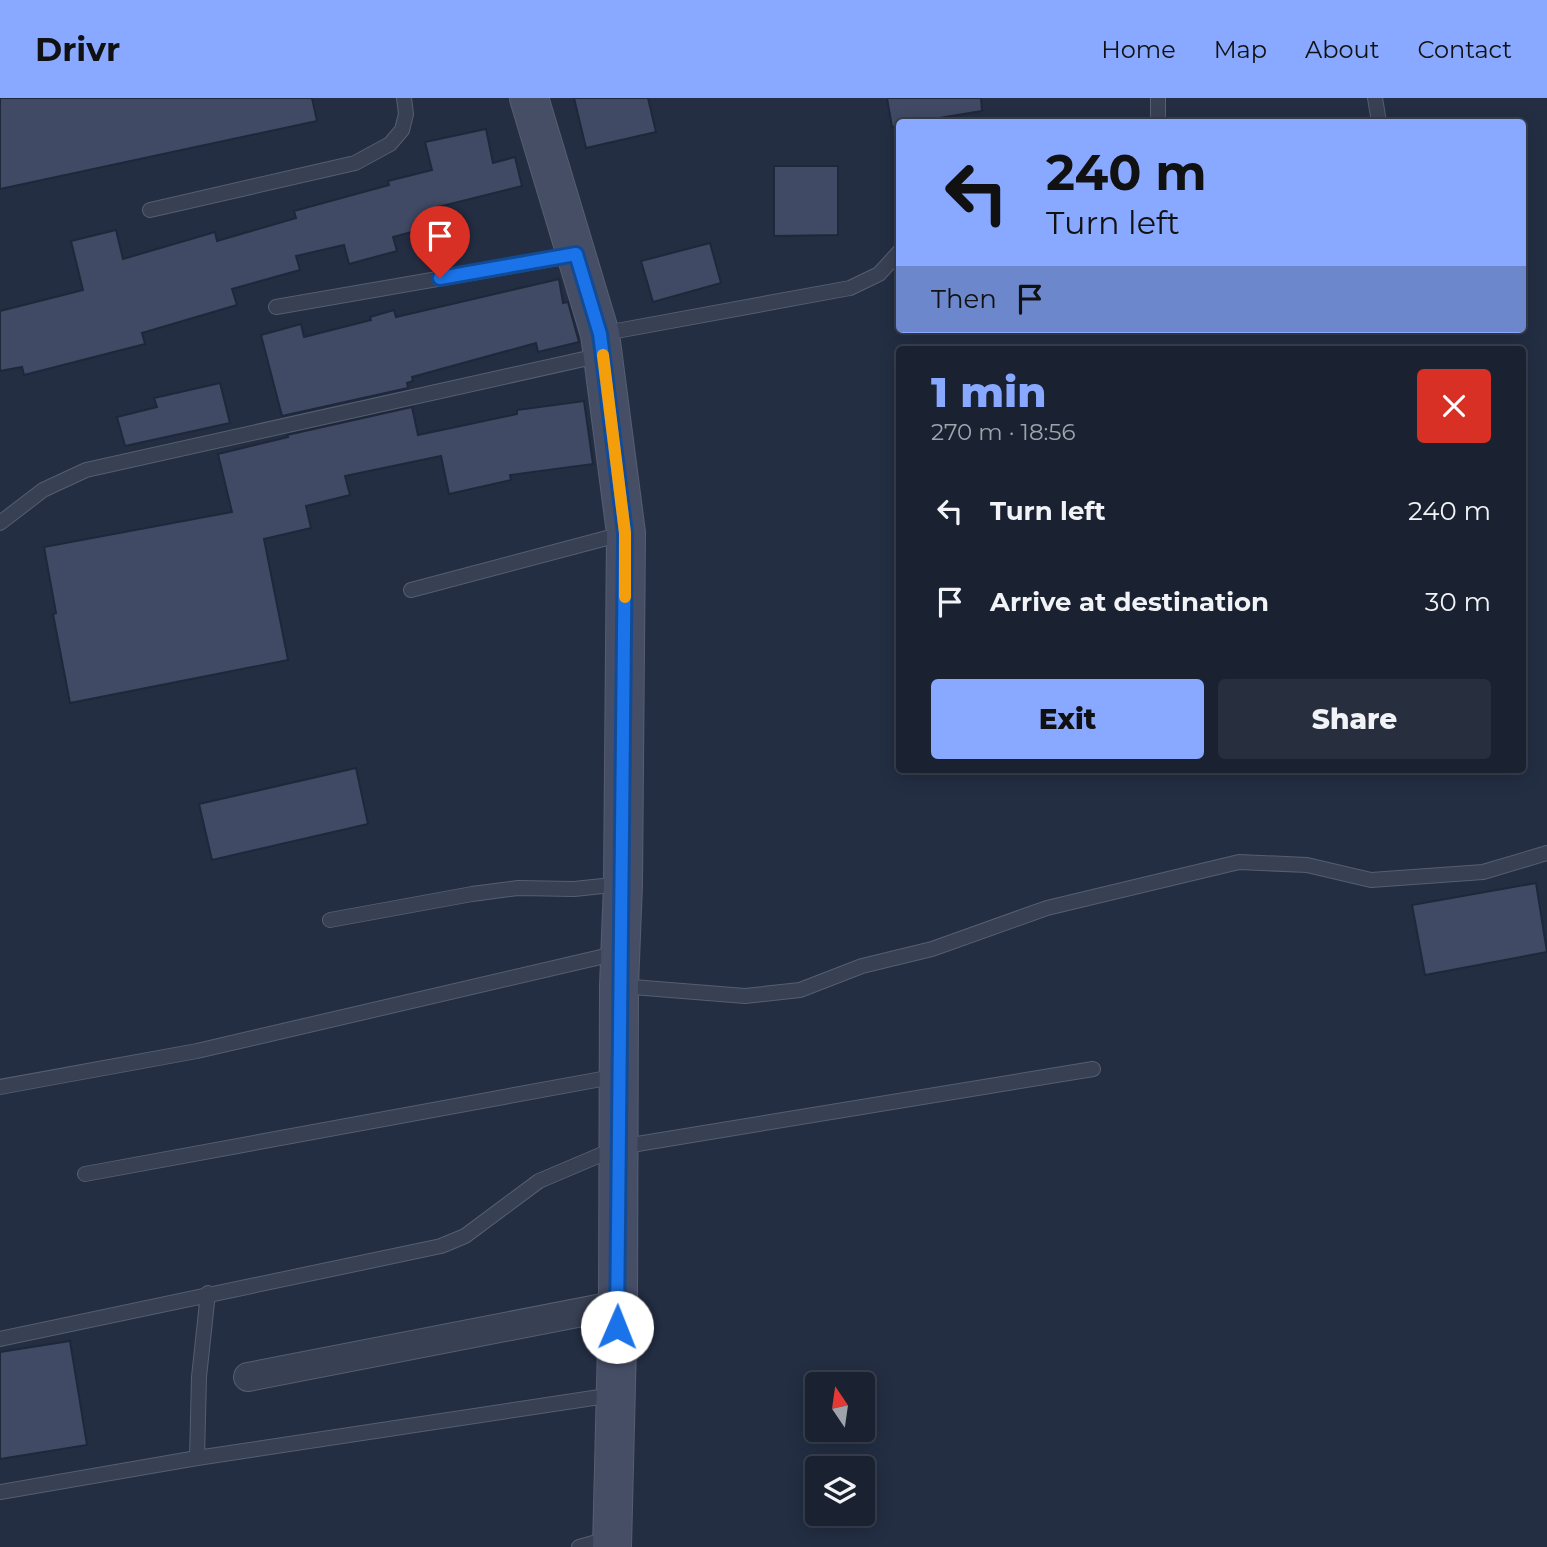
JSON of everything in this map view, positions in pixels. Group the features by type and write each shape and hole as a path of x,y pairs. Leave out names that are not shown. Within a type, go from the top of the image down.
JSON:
{"main road":[{"path":"529,98 602,344 625,533 618,1305 615,1395 601,1544"}],"street":[{"path":"248,1377 618,1305"}],"lane":[{"path":"150,210 355,163 390,144 402,130 406,114 404,98"},
{"path":"1158,98 1158,119"},
{"path":"1375,98 1378,119"},
{"path":"276,307 576,254"},
{"path":"0,523 43,490 86,470 602,344 850,288 879,274 896,255"},
{"path":"411,590 625,533"},
{"path":"0,1087 619,969 745,996 800,990 862,966 932,949 1047,908 1239,862 1307,865 1371,880 1483,872 1547,853"},
{"path":"330,920 518,888 574,889 623,884"},
{"path":"0,1339 441,1246 465,1236 539,1181 619,1147 1093,1069"},
{"path":"85,1174 619,1075"},
{"path":"197,1458 199,1377 208,1293"},
{"path":"0,1492 197,1458 615,1395"}],"building":[{"path":"0,98 312,98 317,121 0,189"},
{"path":"574,98 648,98 656,132 586,148"},
{"path":"887,98 981,98 982,111 933,119 896,119 896,126 892,127"},
{"path":"486,129 493,163 515,157 522,186 438,207 442,224 393,237 397,251 349,264 344,245 296,256 300,270 232,289 237,305 142,333 145,344 24,375 22,367 0,371 0,311 83,290 71,241 116,230 123,259 215,232 217,241 296,218 294,211 389,185 388,181 432,170 425,142"},
{"path":"774,166 838,166 838,235 774,236"},
{"path":"710,243 721,283 653,302 641,261"},
{"path":"559,279 563,303 568,302 579,342 538,352 536,343 412,377 413,381 407,383 408,388 282,416 261,335 301,324 304,337 371,320 370,317 394,310 396,317"},
{"path":"220,383 230,423 125,446 117,417 157,407 154,398"},
{"path":"584,401 593,464 510,475 511,480 449,494 441,456 345,476 350,495 306,506 311,528 264,539 288,660 70,703 53,614 56,613 44,547 232,512 218,454 288,437 287,435 412,407 418,435 517,414 517,410"},
{"path":"356,768 368,824 212,860 199,804"},
{"path":"1536,883 1547,952 1425,975 1412,905"},
{"path":"70,1341 87,1445 0,1459 0,1352"}],"slow traffic":[{"path":"603,355 625,533 625,597"}],"route":[{"path":"440,278 576,254 600,334 625,533 617,1327"}]}
